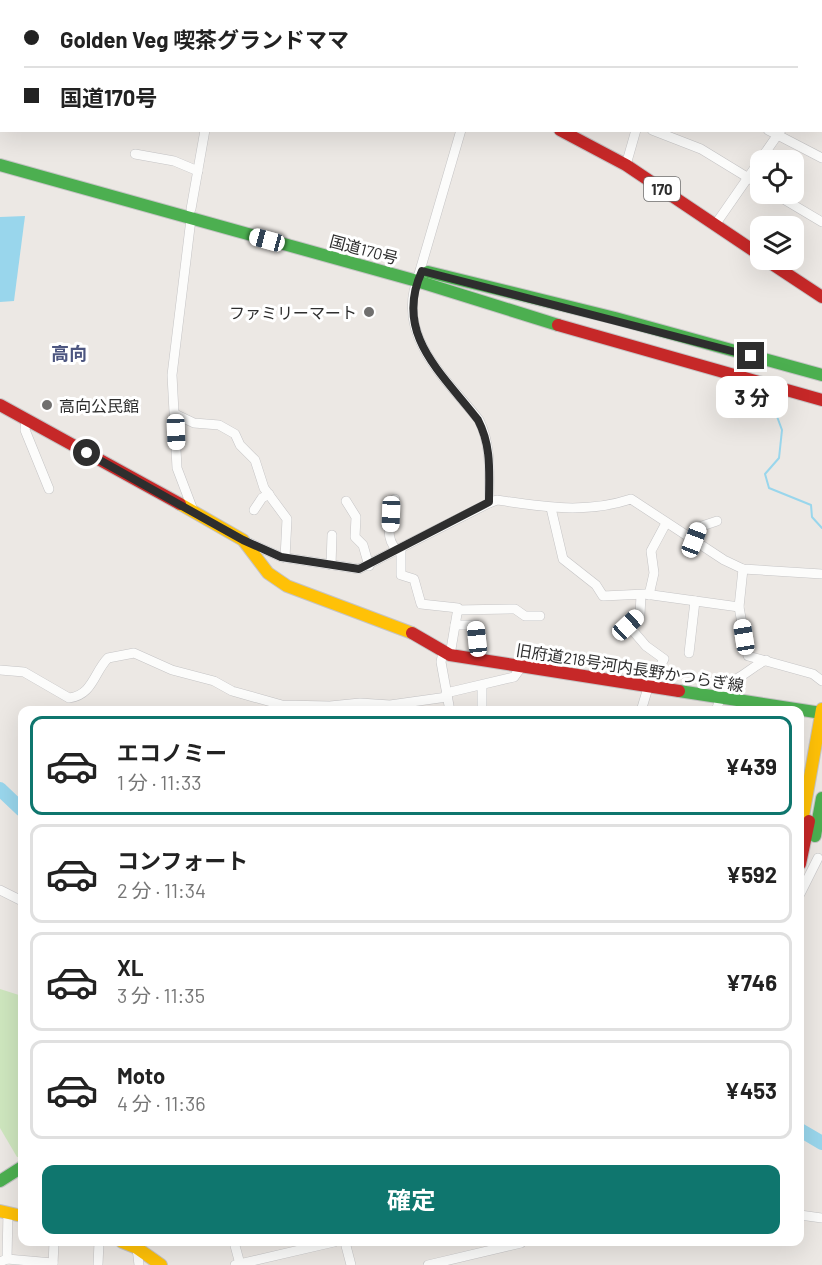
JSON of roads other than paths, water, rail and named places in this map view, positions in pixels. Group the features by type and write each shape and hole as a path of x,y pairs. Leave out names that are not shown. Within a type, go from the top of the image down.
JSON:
{"main road":[{"name":"170","path":"564,132 626,165 750,248"},
{"name":"国道170号","path":"0,156 191,214"},
{"name":"国道170号","path":"0,165 420,276 626,321 822,375"},
{"path":"781,270 822,297"},
{"name":"国道170号","path":"420,276 634,350 822,400"},
{"name":"旧府道218号河内長野かつらぎ線","path":"0,406 193,510 243,540 268,573 287,586 411,633 446,653 778,706"},
{"name":"旧府道218号河内長野かつらぎ線","path":"804,710 822,712"},
{"path":"804,811 822,712"},
{"path":"804,844 821,760"},
{"path":"804,870 812,852 822,798"},
{"path":"0,1181 18,1170"},
{"path":"132,1246 161,1265"}],"street":[{"path":"193,510 177,468 172,375 191,214 205,132"},
{"path":"460,132 412,301 414,329 421,345 478,420 485,434 489,449 489,502"},
{"path":"626,165 635,132"},
{"path":"657,132 702,149 748,177"},
{"path":"715,225 775,132 822,158"},
{"path":"135,154 174,161 198,171"},
{"path":"792,204 822,222"},
{"path":"175,414 194,423 219,425 230,429 255,460 269,494 287,519 285,558"},
{"path":"26,419 25,430 49,489"},
{"path":"254,510 262,498 269,494"},
{"path":"395,499 390,530 392,546 399,550"},
{"path":"243,540 285,558 359,569 369,566 489,502 585,510 631,499 666,523 743,568 822,574"},
{"path":"350,501 356,517 355,537 363,545 369,566"},
{"path":"551,508 563,559 596,585 603,596 645,595 739,608"},
{"path":"694,540 699,527 717,521"},
{"path":"643,706 664,659 646,646 628,625 640,615 654,573 651,551 666,523"},
{"path":"331,565 333,536"},
{"path":"399,550 401,575 414,579 421,604 457,610 515,609 525,616 540,616"},
{"path":"743,568 739,608 748,656 813,674 822,681"},
{"path":"689,653 695,601"},
{"path":"449,706 441,662 455,625 457,610"},
{"path":"455,625 476,625 477,639"},
{"path":"0,670 24,672 69,698 75,697 95,681 108,658 134,654 172,670 214,681 232,691 282,705 330,706 360,703 390,705 447,695 514,677 522,666"},
{"path":"718,706 725,684 741,678 754,665 766,660"},
{"path":"482,687 482,706"},
{"path":"804,886 818,857"},
{"path":"0,890 18,899"},
{"path":"4,1212 3,1261 53,1264 54,1246"},
{"path":"804,1216 822,1218"},
{"path":"98,1265 99,1246"},
{"path":"131,1246 139,1265"},
{"path":"235,1246 237,1264 316,1246"},
{"path":"346,1246 351,1265"},
{"path":"428,1265 468,1260 512,1246"}],"water":[{"path":"25,216 14,301 0,302 0,217"}],"waterway":[{"path":"737,388 761,395 772,403 782,430 779,458 765,474 769,488 811,505 812,517 822,528"},
{"path":"0,789 18,806"},
{"path":"804,1132 822,1143"}],"place":[{"name":"ファミリーマート","path":"369,312"},
{"name":"高向公民館","path":"47,405"}],"district":[{"name":"高向","path":"69,353"}]}
